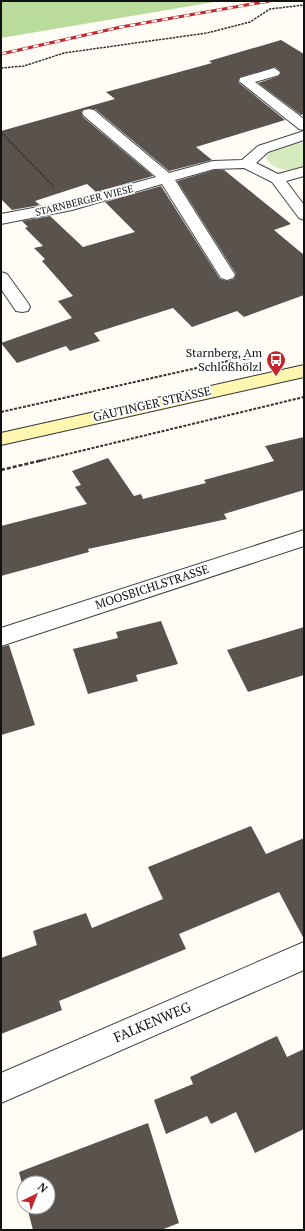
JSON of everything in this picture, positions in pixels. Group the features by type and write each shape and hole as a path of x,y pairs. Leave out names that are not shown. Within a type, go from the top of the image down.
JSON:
{"main road":[{"name":"GAUTINGER STRASSE","path":"1,439 304,371"}],"street":[{"path":"274,72 245,81 304,126"},
{"path":"90,113 166,178 227,275"},
{"path":"246,164 263,149 304,135"},
{"name":"STARNBERGER WIESE","path":"1,219 72,205 213,165 246,164 277,179 304,215"},
{"path":"277,179 304,171"},
{"path":"1,277 22,307"},
{"name":"MOOSBICHLSTRASSE","path":"1,637 304,538"},
{"name":"FALKENWEG","path":"1,1088 304,956"}],"path":[{"path":"1,68 24,66 64,53 207,33 250,22 270,9 304,5"},
{"path":"1,132 72,205"},
{"path":"1,412 228,361 258,357"},
{"path":"1,470 304,397"}],"green space":[{"path":"1,1 220,1 1,38"},
{"path":"299,143 304,143 304,167 293,170 282,169 273,166 266,158 268,153"}],"building":[{"path":"281,40 304,54 304,114 301,115 258,83 279,76 281,72 275,67 240,77 238,82 285,120 196,147 212,160 169,171 95,109 84,109 81,112 83,117 153,176 96,192 87,184 35,201 40,205 12,210 1,199 1,131 115,99 106,92 212,63 209,61"},
{"path":"214,170 224,170 291,224 274,230 304,255 304,295 244,317 237,311 192,327 173,308 94,333 100,341 70,351 66,346 17,363 1,343 72,318 58,301 73,296 42,261 45,259 34,248 43,246 25,228 28,227 22,221 50,216 83,247 135,232 105,202 161,186 220,279 227,281 234,279 236,274 177,181"},
{"path":"304,437 304,490 224,514 227,519 88,549 89,552 1,576 1,526 87,504 75,487 81,485 72,471 108,458 134,496 141,494 143,499 206,483 204,480 274,461 265,446"},
{"path":"161,621 178,664 136,675 138,681 88,694 73,649 118,638 116,632"},
{"path":"304,627 304,675 248,692 227,650"},
{"path":"9,645 35,725 1,735 1,647"},
{"path":"251,826 266,854 304,838 304,939 279,892 179,934 186,949 59,1001 62,1010 1,1034 1,958 37,945 33,931 86,913 92,928 163,899 148,867"},
{"path":"277,1036 287,1057 304,1049 304,1129 255,1153 236,1112 211,1124 207,1116 166,1134 154,1100 193,1084 190,1077"},
{"path":"148,1123 179,1223 161,1230 33,1230 29,1215 56,1215 56,1175 20,1175 19,1172"}],"railway":[{"path":"1,54 121,27 269,1"}],"place":[{"name":"Starnberg, Am Schloßhölzl","path":"276,377"}]}
